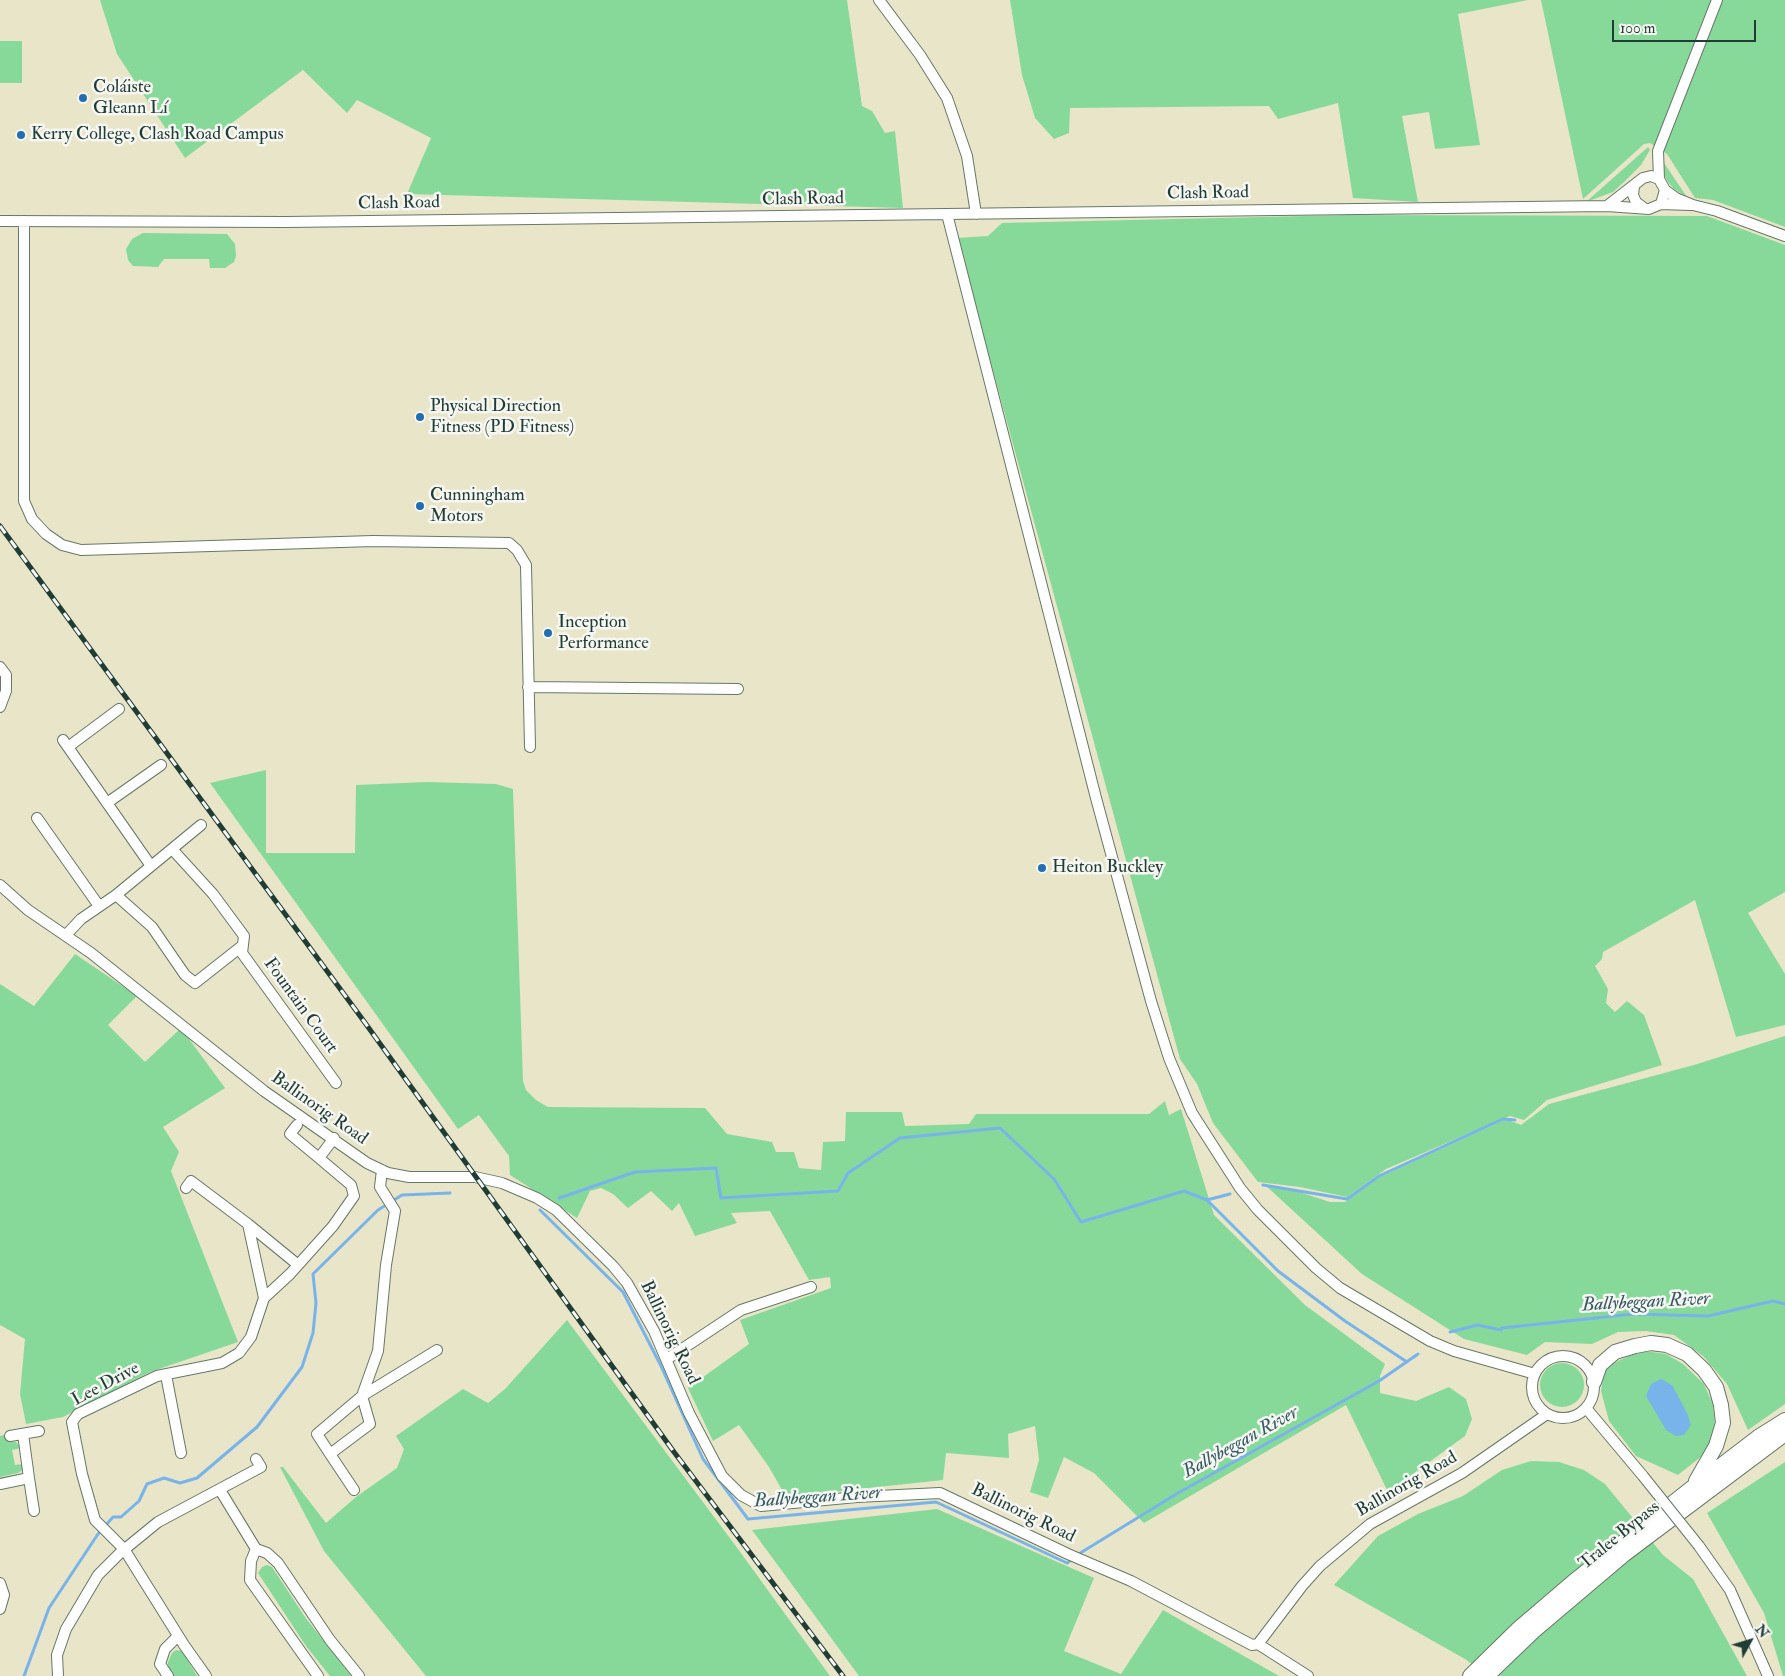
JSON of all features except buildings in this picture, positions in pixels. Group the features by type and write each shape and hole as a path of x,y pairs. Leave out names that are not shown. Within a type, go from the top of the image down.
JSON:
{"main road":[{"path":"1594,1382 1600,1365 1615,1352 1635,1346 1652,1344 1667,1345 1687,1354 1704,1370 1716,1387 1721,1404 1723,1423 1716,1446 1694,1486"},
{"path":"1694,1486 1785,1420"},
{"name":"Tralee Bypass","path":"1487,1676 1534,1631 1626,1554 1785,1434"},
{"name":"Tralee Bypass","path":"1470,1676 1560,1593 1694,1486"}],"street":[{"path":"878,0 920,55 947,98 967,156 976,214"},
{"path":"1607,206 1642,178 1656,155 1717,0"},
{"path":"1656,155 1659,179 1665,190 1693,205"},
{"path":"1642,178 1651,176 1659,179"},
{"path":"1634,186 1633,195 1636,202 1644,208 1652,208 1661,204 1693,205 1717,211 1785,236"},
{"path":"1661,204 1665,190"},
{"name":"Clash Road","path":"0,220 277,222 1607,206 1644,208"},
{"path":"947,214 1096,798 1151,1001 1169,1058 1192,1113 1240,1188 1258,1210 1309,1262 1340,1288 1403,1328 1430,1341 1472,1357 1535,1374"},
{"path":"24,221 24,501 32,520 46,534 62,545 81,550 373,541 509,543 517,550 526,565 530,747"},
{"path":"0,667 6,675 6,691 0,707"},
{"path":"528,686 738,689"},
{"path":"119,709 65,743 151,866"},
{"path":"107,803 161,765"},
{"path":"37,818 99,906"},
{"path":"66,936 81,919 116,895 202,825"},
{"name":"Fountain Court","path":"172,849 213,894 244,936 242,953 336,1083"},
{"name":"Ballinorig Road","path":"0,885 28,910 90,953 264,1091 334,1138 367,1163 382,1170 409,1177 475,1177 502,1183 542,1200 567,1220 627,1283 640,1304 667,1359 689,1413 722,1476 740,1495 761,1506 867,1496 940,1493 1068,1554 1131,1581 1252,1645 1258,1644 1308,1676"},
{"path":"116,895 152,927 185,976 194,983 242,946"},
{"name":"Lee Drive","path":"124,1549 95,1520 82,1474 72,1422 78,1414 157,1376 222,1363 239,1353 251,1337 264,1298 290,1274 333,1226 354,1196 351,1185 290,1134 297,1126"},
{"path":"319,1158 334,1138"},
{"path":"330,1454 370,1424 362,1396 378,1351 386,1265 395,1212 380,1187 382,1170"},
{"path":"186,1188 191,1181 297,1264"},
{"path":"248,1224 264,1298"},
{"path":"667,1359 741,1310 811,1287"},
{"path":"354,1490 317,1434 362,1396 437,1350"},
{"path":"1568,1356 1585,1365 1594,1382 1594,1392 1586,1408 1580,1414 1564,1418 1548,1414 1536,1401 1533,1383 1535,1374 1548,1360 1568,1356"},
{"name":"Lee Drive","path":"166,1375 181,1453"},
{"path":"1586,1408 1699,1546 1730,1590 1768,1676"},
{"name":"Ballinorig Road","path":"1258,1644 1302,1586 1320,1566 1370,1524 1462,1473 1548,1414"},
{"path":"10,1436 39,1431"},
{"path":"22,1434 34,1511"},
{"path":"58,1676 57,1655 66,1629 98,1575 124,1549 158,1522 261,1467 256,1459"},
{"path":"0,1484 29,1478"},
{"path":"220,1490 256,1549 266,1553 278,1563 330,1640 360,1676"},
{"path":"124,1549 178,1636 206,1676"},
{"path":"256,1549 250,1561 250,1580 318,1676"},
{"path":"0,1583 4,1595 0,1609"},
{"path":"168,1676 160,1664 165,1649 178,1636"}],"green space":[{"path":"100,0 847,0 862,106 872,111 885,133 895,131 903,208 407,194 431,138 357,100 347,113 303,70 185,158 117,54"},
{"path":"1010,0 1528,0 1458,14 1480,145 1435,149 1429,112 1402,116 1418,202 1353,198 1338,103 1278,119 1269,106 1070,108 1069,133 1054,139 1035,118 1022,75"},
{"path":"1541,0 1785,0 1785,227 1713,200 1695,198 1667,154 1650,143 1644,144 1583,199"},
{"path":"0,41 22,41 22,83 0,83"},
{"path":"1648,147 1650,150 1641,165 1613,192 1586,202"},
{"path":"1663,152 1664,163 1687,197 1674,189 1667,181 1660,163"},
{"path":"1348,215 1707,216 1785,245 1785,892 1748,913 1785,974 1785,1025 1736,1037 1695,900 1603,952 1602,959 1595,966 1608,989 1606,1003 1615,1012 1627,1001 1644,1015 1662,1065 1547,1100 1524,1120 1510,1116 1386,1169 1347,1197 1300,1187 1258,1182 1213,1123 1197,1084 1180,1059 957,238 988,236 1002,223"},
{"path":"143,233 227,234 235,244 236,256 234,262 225,268 210,268 209,259 164,259 158,267 133,266 128,260 126,249 132,239"},
{"path":"266,770 266,853 355,853 356,785 427,782 496,784 513,789 523,1081 526,1090 536,1100 548,1107 705,1108 727,1134 772,1142 776,1152 794,1152 799,1168 821,1170 823,1142 845,1141 846,1112 902,1112 905,1126 969,1124 976,1114 1149,1114 1165,1101 1169,1115 1181,1109 1214,1215 1305,1305 1385,1364 1380,1376 1380,1393 1416,1401 1449,1387 1466,1399 1472,1419 1465,1436 1388,1492 1346,1405 1144,1523 1094,1473 1064,1457 1048,1498 1030,1492 1039,1460 1035,1426 1008,1434 1009,1458 946,1453 943,1480 786,1497 769,1467 739,1425 713,1441 688,1388 749,1344 740,1320 831,1288 830,1277 809,1280 770,1211 731,1213 737,1223 695,1236 679,1203 672,1211 651,1191 628,1208 613,1194 601,1188 590,1191 577,1218 510,1175 509,1156 479,1115 458,1129 210,783"},
{"path":"75,954 137,996 108,1025 145,1062 181,1028 225,1088 163,1127 179,1152 171,1171 238,1342 150,1372 63,1417 26,1424 20,1394 25,1339 0,1325 0,984 34,1006"},
{"path":"1785,1036 1785,1404 1748,1430 1727,1384 1703,1356 1674,1335 1646,1331 1618,1332 1592,1344 1545,1342 1527,1355 1464,1339 1362,1274 1265,1185 1296,1191 1330,1202 1345,1202 1375,1179 1506,1119 1521,1125 1549,1104 1694,1065"},
{"path":"567,1320 830,1676 426,1676 324,1551 280,1467 283,1467 326,1523 356,1497 397,1468 404,1449 396,1436 463,1389 488,1403 505,1389"},
{"path":"1646,1351 1666,1354 1683,1364 1704,1384 1713,1405 1714,1437 1703,1455 1678,1475 1636,1456 1609,1421 1601,1391 1605,1367 1629,1356"},
{"path":"1558,1363 1566,1363 1578,1369 1584,1385 1578,1401 1566,1407 1558,1407 1546,1401 1540,1389 1540,1381 1546,1369"},
{"path":"8,1434 10,1442 16,1442 21,1448 12,1450 15,1465 23,1464 24,1469 18,1473 0,1477 0,1436"},
{"path":"1531,1461 1559,1462 1584,1470 1605,1484 1663,1555 1693,1579 1747,1676 1488,1676 1465,1659 1334,1585 1378,1536 1418,1514 1463,1496 1502,1470"},
{"path":"1785,1462 1785,1676 1783,1676 1764,1613 1707,1513"},
{"path":"937,1509 1094,1578 1064,1651 1121,1674 1163,1610 1279,1676 859,1676 752,1530"},
{"path":"267,1565 272,1567 305,1617 351,1676 330,1676 306,1646 258,1573 262,1567"},
{"path":"176,1650 182,1651 197,1676 173,1676 168,1669 168,1662 172,1653"}],"water":[{"path":"1661,1379 1672,1385 1687,1413 1691,1425 1684,1435 1676,1436 1666,1430 1646,1396 1651,1384"}],"waterway":[{"path":"1263,1185 1347,1199 1379,1176 1503,1119 1515,1120"},
{"path":"559,1198 635,1172 716,1168 721,1198 838,1191 848,1173 900,1138 1000,1128 1054,1179 1081,1222 1184,1191 1207,1200 1230,1194"},
{"name":"Ballybeggan River","path":"24,1676 49,1608 98,1534 113,1517 121,1517 139,1501 147,1484 164,1478 180,1483 197,1478 257,1427 302,1367 313,1333 316,1303 313,1274 378,1210 402,1195 450,1193"},
{"path":"1207,1200 1278,1271 1345,1321 1407,1362"},
{"name":"Ballybeggan River","path":"540,1210 623,1292 660,1364 703,1459 748,1519 936,1502 1067,1563 1070,1561"},
{"name":"Ballybeggan River","path":"1450,1332 1478,1325 1501,1330 1502,1328 1633,1314 1708,1316 1773,1301 1785,1304"},
{"name":"Ballybeggan River","path":"1077,1555 1178,1493 1379,1381 1418,1354"}],"railway":[{"path":"0,526 363,1020 674,1452 843,1676"}],"place":[{"name":"Coláiste Gleann Lí","path":"83,98"},
{"name":"Kerry College, Clash Road Campus","path":"21,135"},
{"name":"Physical Direction Fitness (PD Fitness)","path":"420,417"},
{"name":"Cunningham Motors","path":"420,506"},
{"name":"Inception Performance","path":"548,633"},
{"name":"Heiton Buckley","path":"1042,868"}]}
